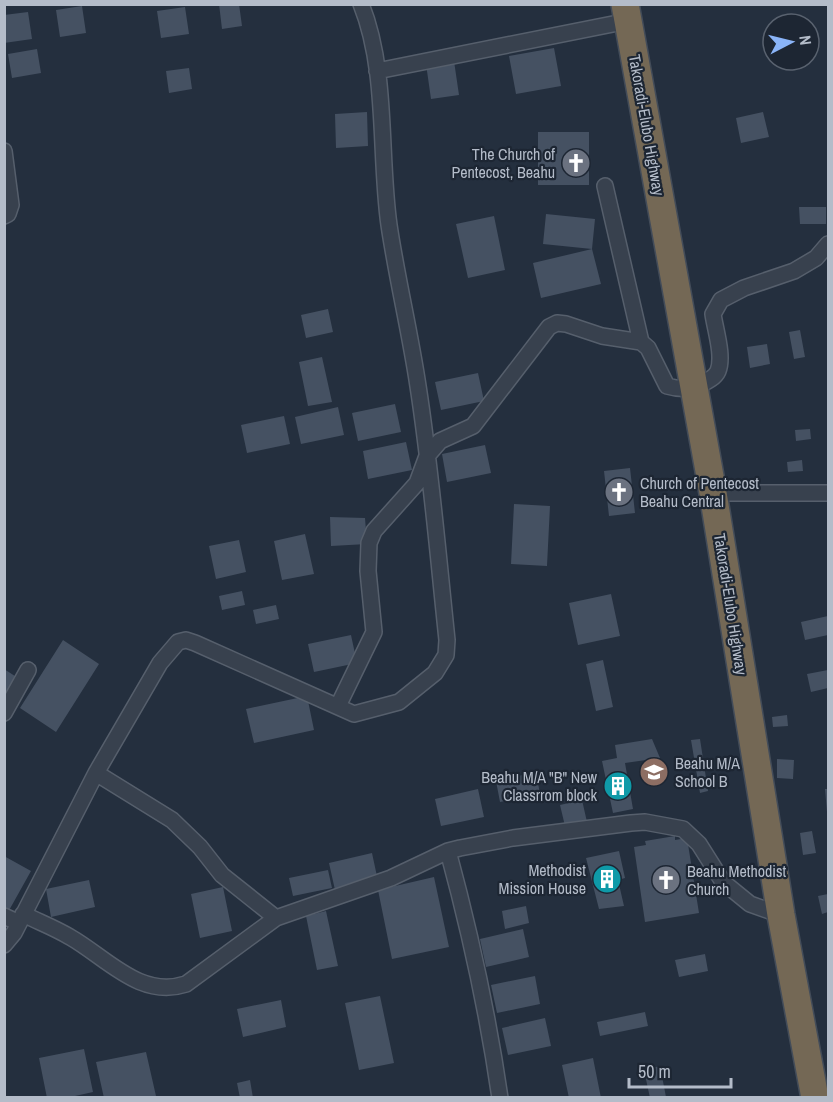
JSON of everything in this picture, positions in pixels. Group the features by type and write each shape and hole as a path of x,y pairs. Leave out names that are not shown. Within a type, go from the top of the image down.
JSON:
{"highway":[{"name":"Takoradi-Elubo Highway","path":"627,13 713,493 781,915 815,1098"}],"street":[{"path":"4,945 14,933 96,773 160,663 178,642 186,640 195,643 354,714 399,702 435,673 446,655 447,639 428,456 418,385 389,223 377,71 361,4"},
{"path":"377,71 627,13"},
{"path":"4,151 11,205 8,214 4,216"},
{"path":"605,186 641,342"},
{"path":"338,706 374,632 368,572 369,543 374,531 417,483 428,456 440,441 473,426 549,327 566,324 602,336 641,342 648,348 668,386 694,388 711,379 718,372 720,357 713,314 721,300 744,288 794,271 816,258 828,244"},
{"path":"713,493 828,494"},
{"path":"4,713 28,670"},
{"path":"96,773 172,820 200,847 222,875 276,918"},
{"path":"4,916 21,918 70,937 134,981 162,988 177,987 186,984 276,918 391,878 448,851 513,838 645,822 683,829 699,844 723,882 750,904 781,915"},
{"path":"448,851 494,1051 500,1098"}],"building":[{"path":"219,4 239,4 242,26 222,29"},
{"path":"82,6 86,33 60,37 56,10"},
{"path":"185,7 189,34 161,38 157,11"},
{"path":"28,12 32,39 4,43 4,15"},
{"path":"554,48 561,86 516,94 509,56"},
{"path":"37,49 41,73 12,78 8,54"},
{"path":"454,61 459,95 431,99 426,64"},
{"path":"189,68 192,89 169,93 166,71"},
{"path":"367,112 368,146 336,148 335,114"},
{"path":"763,112 769,137 741,143 736,118"},
{"path":"538,132 589,132 589,185 538,185"},
{"path":"799,207 826,207 826,224 800,224"},
{"path":"546,214 595,219 592,249 543,244"},
{"path":"494,216 505,270 468,278 456,224"},
{"path":"592,249 601,284 541,298 533,263"},
{"path":"328,309 333,332 306,338 301,315"},
{"path":"800,330 805,357 794,359 789,332"},
{"path":"767,344 770,364 750,368 747,347"},
{"path":"322,357 332,402 308,406 299,362"},
{"path":"478,373 484,401 441,410 435,382"},
{"path":"395,404 401,432 358,441 352,413"},
{"path":"338,407 344,435 301,444 295,417"},
{"path":"284,416 290,444 247,453 241,425"},
{"path":"810,429 811,439 796,441 795,430"},
{"path":"406,442 412,470 368,479 363,451"},
{"path":"485,445 491,473 447,482 442,454"},
{"path":"802,460 803,471 788,472 787,462"},
{"name":"Church of Pentecost Beahu Central","path":"630,468 635,513 609,516 604,471"},
{"path":"514,504 550,506 547,566 511,564"},
{"path":"330,517 365,518 367,544 331,546"},
{"path":"305,534 314,574 282,580 274,541"},
{"path":"239,540 246,572 216,579 209,546"},
{"path":"242,591 245,605 222,610 219,596"},
{"path":"611,594 620,636 578,645 569,603"},
{"path":"276,605 279,619 256,624 253,610"},
{"path":"828,616 828,635 805,640 801,622"},
{"path":"351,635 357,663 314,672 308,644"},
{"path":"63,640 99,664 56,732 20,708"},
{"path":"603,660 613,707 596,711 586,664"},
{"path":"4,669 18,678 4,700"},
{"path":"828,670 828,688 811,692 807,674"},
{"path":"307,696 314,730 254,743 246,709"},
{"path":"787,715 788,726 773,727 772,717"},
{"name":"Beahu M/A \"B\" New Classrrom block","path":"652,739 660,758 625,763 633,809 613,813 602,761 617,758 615,745"},
{"path":"700,739 708,791 700,793 691,740"},
{"path":"777,759 794,760 793,779 777,778"},
{"path":"536,772 540,794 500,802 496,781"},
{"path":"478,789 484,817 441,826 435,799"},
{"path":"825,789 828,789 828,812 827,812"},
{"path":"582,800 587,822 565,826 560,805"},
{"path":"812,831 816,853 803,855 800,833"},
{"name":"Beahu Methodist Church","path":"675,836 675,840 687,838 699,913 645,922 634,847 646,845 645,841"},
{"name":"Methodist Mission House","path":"619,851 625,878 618,880 624,906 599,909 586,858"},
{"path":"372,853 378,881 335,890 329,863"},
{"path":"4,856 31,871 7,914 4,912"},
{"path":"328,870 332,888 293,896 289,878"},
{"path":"434,877 449,947 392,959 378,890"},
{"path":"89,880 95,907 51,917 46,889"},
{"path":"223,887 232,931 200,938 191,894"},
{"path":"828,894 828,912 822,914 818,896"},
{"path":"526,906 529,923 505,929 502,911"},
{"path":"326,911 338,966 317,970 306,916"},
{"path":"523,929 529,957 486,967 480,939"},
{"path":"705,954 708,971 679,977 675,960"},
{"path":"535,976 540,1004 497,1013 491,985"},
{"path":"380,996 394,1063 359,1070 345,1003"},
{"path":"281,1000 286,1027 243,1037 237,1009"},
{"path":"645,1012 648,1026 600,1036 597,1022"},
{"path":"545,1018 551,1046 508,1055 502,1028"},
{"path":"84,1049 93,1092 66,1098 47,1098 39,1058"},
{"path":"146,1052 156,1096 104,1098 96,1062"},
{"path":"593,1058 601,1098 569,1098 562,1065"},
{"path":"660,1066 666,1097 650,1098 644,1070"},
{"path":"250,1080 253,1098 240,1098 237,1083"}],"place":[{"name":"The Church of Pentecost, Beahu","path":"576,163"},
{"name":"Church of Pentecost Beahu Central","path":"619,492"},
{"name":"Beahu M/A School B","path":"654,772"},
{"name":"Beahu M/A \"B\" New Classrrom block","path":"618,786"},
{"name":"Methodist Mission House","path":"607,879"},
{"name":"Beahu Methodist Church","path":"666,880"}]}
